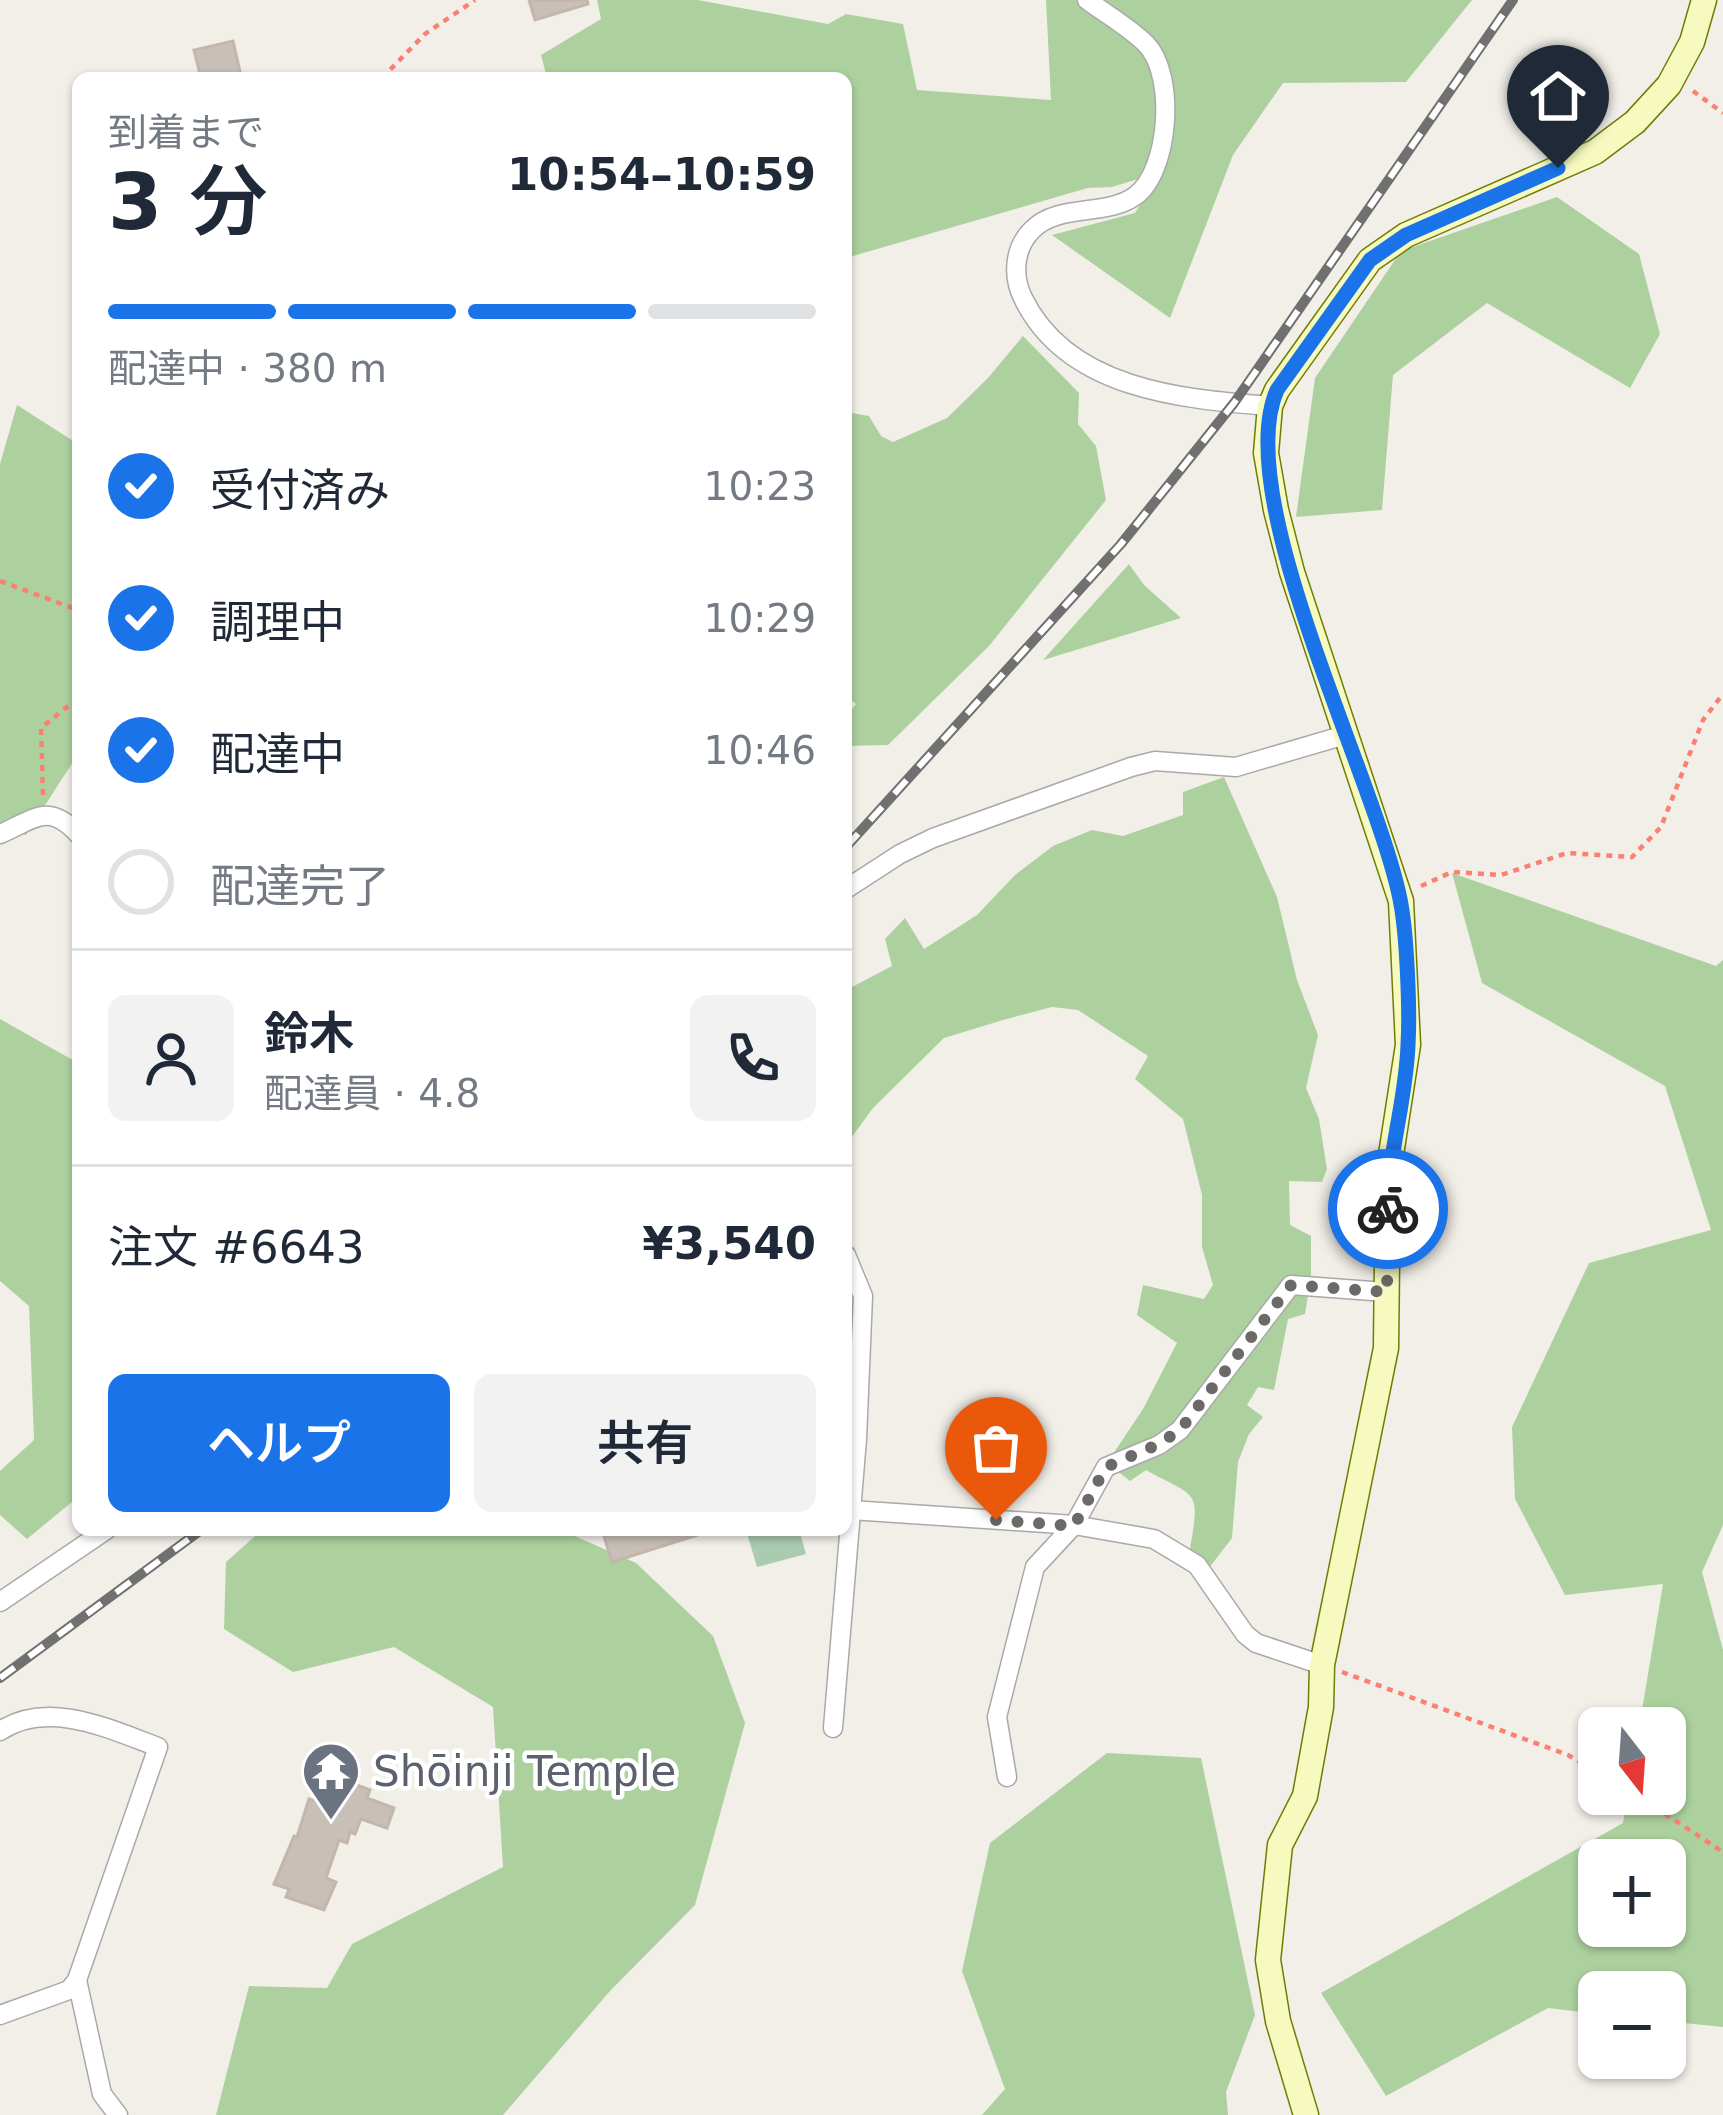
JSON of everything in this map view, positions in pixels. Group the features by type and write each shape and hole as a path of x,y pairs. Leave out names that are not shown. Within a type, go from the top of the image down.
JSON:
{"street":[{"path":"1087,0 1148,46 1157,63 1166,100 1152,178 1133,197 1060,214 1033,228 1017,254 1017,286 1034,321 1090,368 1168,396 1270,406"},
{"path":"1306,2115 1278,2021 1268,1960 1280,1845 1305,1796 1322,1707 1322,1665 1386,1348 1388,1174 1408,1045 1400,896 1276,510 1266,453 1270,406 1370,260 1406,235 1595,152 1635,122 1674,76 1692,43 1704,0"},
{"path":"852,885 933,838 1130,767 1155,761 1236,767 1346,735"},
{"path":"0,834 44,815 63,818 72,828"},
{"path":"852,1269 863,1296 852,1424"},
{"path":"1006,1777 997,1717 1035,1567 1074,1526 1106,1467 1180,1430 1287,1288 1387,1292"},
{"path":"852,1510 1074,1526 1154,1539 1190,1558 1249,1638 1322,1665"},
{"path":"0,1602 97,1536"},
{"path":"833,1728 849,1536"},
{"path":"0,1731 35,1717 68,1717 158,1747 77,1980 69,1990 0,2015"},
{"path":"77,1980 102,2094 118,2115"}],"path":[{"path":"388,72 425,34 475,0"},
{"path":"1674,76 1723,113"},
{"path":"0,581 72,608"},
{"path":"1400,896 1452,872 1501,875 1567,853 1632,857 1661,826 1703,720 1723,694"},
{"path":"44,815 41,728 72,703"},
{"path":"1322,1665 1578,1761"},
{"path":"1667,1815 1723,1852"}],"green space":[{"path":"597,0 698,0 828,24 846,14 903,24 917,90 1051,100 1046,0 1080,0 1145,47 1162,102 1148,176 1112,187 1088,188 852,256 852,72 545,72 541,55 601,19"},
{"path":"1093,0 1472,0 1406,82 1283,83 1233,155 1170,318 1052,235 1135,213 1157,176 1162,61"},
{"path":"1557,197 1639,254 1660,334 1630,388 1487,303 1393,375 1382,510 1296,517 1315,378 1401,251"},
{"path":"1023,336 1079,393 1078,424 1096,446 1106,500 989,646 888,745 852,746 856,704 852,701 852,413 869,416 881,436 893,442 947,418"},
{"path":"17,405 72,440 72,763 26,835 0,829 0,464"},
{"path":"1129,564 1144,585 1181,618 1043,660"},
{"path":"1224,777 1277,897 1297,980 1318,1035 1306,1088 1319,1119 1327,1169 1322,1182 1289,1181 1290,1225 1311,1236 1305,1314 1288,1319 1274,1390 1258,1387 1247,1405 1263,1417 1249,1434 1238,1462 1232,1538 1209,1568 1190,1549 1195,1515 1191,1498 1146,1470 1130,1481 1112,1467 1113,1454 1177,1343 1137,1315 1143,1285 1204,1299 1213,1285 1202,1247 1202,1195 1183,1119 1135,1079 1148,1056 1078,1010 1052,1007 1003,1020 944,1038 873,1108 852,1137 852,987 892,966 885,939 905,918 924,949 977,915 1015,875 1053,846 1092,830 1123,836 1183,815 1183,792"},
{"path":"1452,873 1716,966 1723,960 1723,1525 1702,1572 1723,1650 1723,2027 1686,2023 1686,1971 1578,1971 1578,2012 1548,2008 1386,2096 1321,1993 1578,1848 1578,1947 1686,1947 1686,1839 1595,1839 1623,1823 1624,1815 1686,1815 1686,1707 1642,1707 1663,1584 1565,1595 1515,1499 1512,1427 1589,1263 1711,1230 1665,1086 1482,983"},
{"path":"0,1019 72,1060 72,1502 27,1539 0,1515 0,1471 34,1440 29,1306 0,1281"},
{"path":"255,1536 575,1536 636,1563 713,1636 745,1723 695,1905 610,1991 503,2115 216,2115 249,1986 327,1988 352,1944 503,1867 493,1707 394,1647 293,1672 224,1629 226,1562"},
{"path":"748,1536 801,1536 806,1554 757,1567"},
{"path":"1107,1753 1201,1758 1255,2015 1226,2092 1228,2115 982,2115 1005,2089 962,1971 990,1843"}],"building":[{"path":"529,0 587,0 588,4 535,20"},
{"path":"233,41 240,72 200,72 194,50"},
{"path":"604,1536 695,1536 612,1562"},
{"path":"351,1783 370,1790 367,1798 394,1808 387,1828 361,1819 347,1843 339,1840 326,1878 336,1882 324,1910 286,1897 289,1889 274,1884 309,1799 315,1801 319,1789 326,1791 328,1786 347,1793"}],"railway":[{"path":"852,840 1121,544 1234,403 1513,0"},
{"path":"0,1678 193,1536"}],"way so far":[{"path":"996,1520 1074,1526 1106,1467 1172,1438 1291,1285 1387,1292 1388,1209"}],"place":[{"name":"Shōinji Temple","path":"331,1822"}],"route":[{"path":"1388,1209 1388,1174 1408,1045 1401,901 1292,572 1266,453 1270,406 1370,260 1406,235 1558,168"}]}
